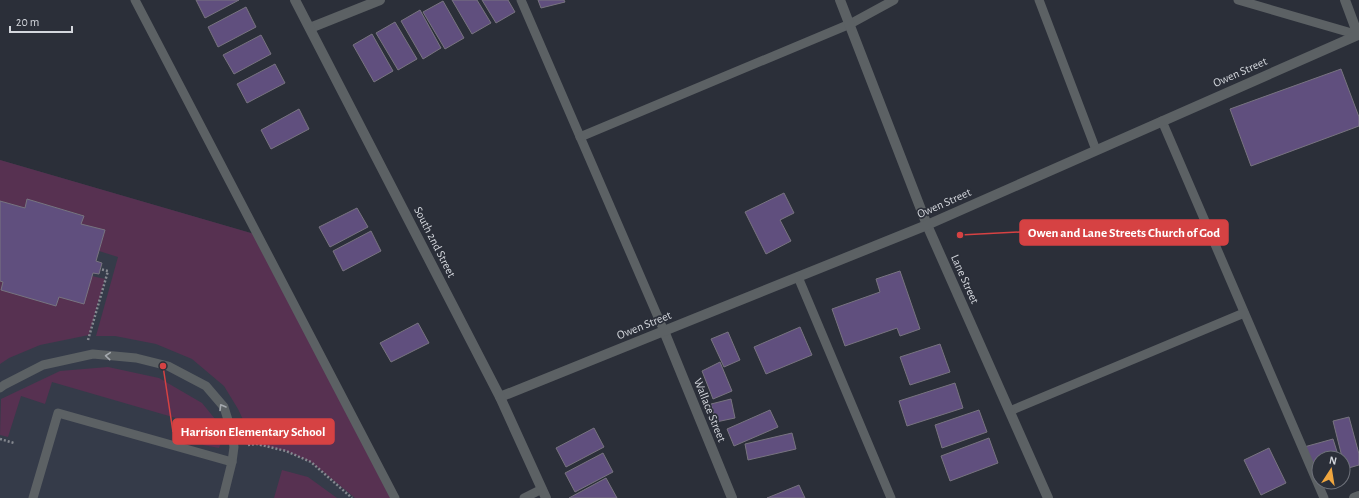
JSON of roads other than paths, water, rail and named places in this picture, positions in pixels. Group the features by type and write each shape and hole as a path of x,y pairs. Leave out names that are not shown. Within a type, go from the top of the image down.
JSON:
{"street":[{"name":"South 2nd Street","path":"295,0 500,397 544,494"},
{"path":"310,28 380,0"},
{"name":"Lane Street","path":"840,0 927,225 1048,498"},
{"path":"1345,0 1358,35"},
{"name":"Owen Street","path":"500,397 927,225 1358,35"},
{"name":"Wallace Street","path":"664,332 732,498"},
{"path":"1354,498 1359,496"}],"lane":[{"path":"136,0 395,498"},
{"path":"521,0 664,332"},
{"path":"580,137 850,24 894,0"},
{"path":"1039,0 1096,150"},
{"path":"1238,0 1358,35"},
{"path":"1162,121 1324,498"},
{"path":"798,277 891,498"},
{"path":"1010,411 1244,313"},
{"path":"0,388 43,365 93,354 136,358 168,366 206,386 224,407 232,433 234,447 232,462 223,498"},
{"path":"33,498 58,414 232,462"},
{"path":"524,498 544,494"}],"place":[{"name":"Owen and Lane Streets Church of God","path":"960,235"},
{"name":"Harrison Elementary School","path":"163,366"}]}
